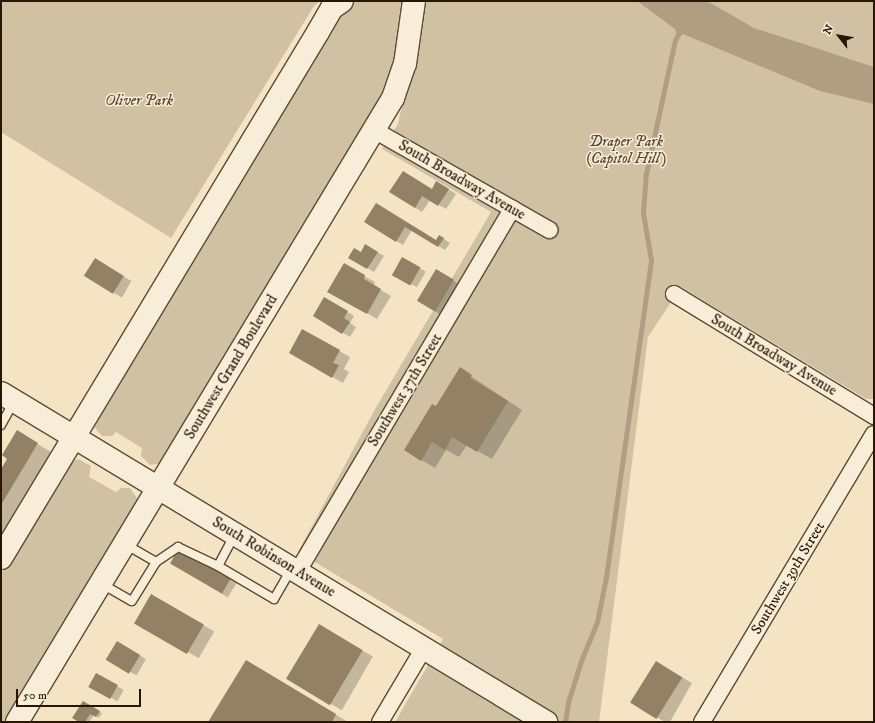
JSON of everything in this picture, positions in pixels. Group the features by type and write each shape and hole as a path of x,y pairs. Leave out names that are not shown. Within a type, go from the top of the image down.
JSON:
{"street":[{"path":"1,558 332,8 342,1"},
{"name":"Southwest Grand Boulevard","path":"17,722 374,130 401,82 414,1"},
{"name":"South Broadway Avenue","path":"374,130 549,230"},
{"name":"Southwest 37th Street","path":"295,569 512,209"},
{"name":"South Broadway Avenue","path":"674,294 874,416"},
{"name":"South Robinson Avenue","path":"8,397 546,722"},
{"name":"Southwest 39th Street","path":"702,722 874,434"},
{"path":"380,722 424,648"}],"lane":[{"path":"1,425 8,397"},
{"path":"218,566 236,534"},
{"path":"124,544 156,562"},
{"path":"101,583 132,602 156,562 178,546 218,566 274,599 295,569"}],"green space":[{"name":"Oliver Park","path":"1,1 320,1 314,6 171,238 1,132"},
{"path":"354,1 405,1 392,79 163,463 150,465 141,456 142,448 116,432 112,436 102,436 95,428 94,421 337,17"},
{"name":"Draper Park (Capitol Hill)","path":"425,1 874,1 874,399 866,399 681,287 648,337 599,722 395,722 443,639 298,552 374,411 491,212 382,149 398,124"},
{"path":"78,459 91,466 89,477 116,492 121,488 130,488 139,501 8,722 1,722 1,574 67,464"}],"shaded area":[{"path":"637,1 707,1 754,28 874,67 874,104 820,91 683,34 677,36 675,29"}],"building":[{"path":"403,171 432,189 436,181 449,189 438,206 422,196 415,208 389,192"},
{"path":"376,203 436,240 439,235 444,238 438,247 405,227 396,242 364,222"},
{"path":"365,244 378,252 367,269 348,258 354,248 361,252"},
{"path":"402,257 420,267 410,286 392,275"},
{"path":"95,258 124,276 113,294 84,276"},
{"path":"344,263 365,275 364,279 381,289 367,314 327,292"},
{"path":"436,269 454,280 435,312 417,301"},
{"path":"324,297 348,311 344,318 350,322 342,334 313,316"},
{"path":"302,329 340,350 333,363 339,365 332,378 289,353"},
{"path":"460,367 472,375 470,378 508,401 477,452 452,437 445,450 432,442 421,461 404,450 432,404 436,406"},
{"path":"17,430 38,443 1,505 1,469 7,459 2,455"},
{"path":"179,548 231,578 222,594 170,564"},
{"path":"151,594 204,624 187,654 134,623"},
{"path":"319,624 363,650 330,705 286,679"},
{"path":"117,641 140,655 129,674 106,660"},
{"path":"246,660 336,714 332,722 208,722"},
{"path":"656,661 682,677 656,719 630,703"},
{"path":"96,673 118,685 110,699 88,687"},
{"path":"83,701 100,711 96,717 90,714 85,722 79,722 72,718"}],"waterway":[{"path":"565,722 568,702 581,661 597,622 606,577 651,260 643,213 646,174 675,40 680,31"}]}
